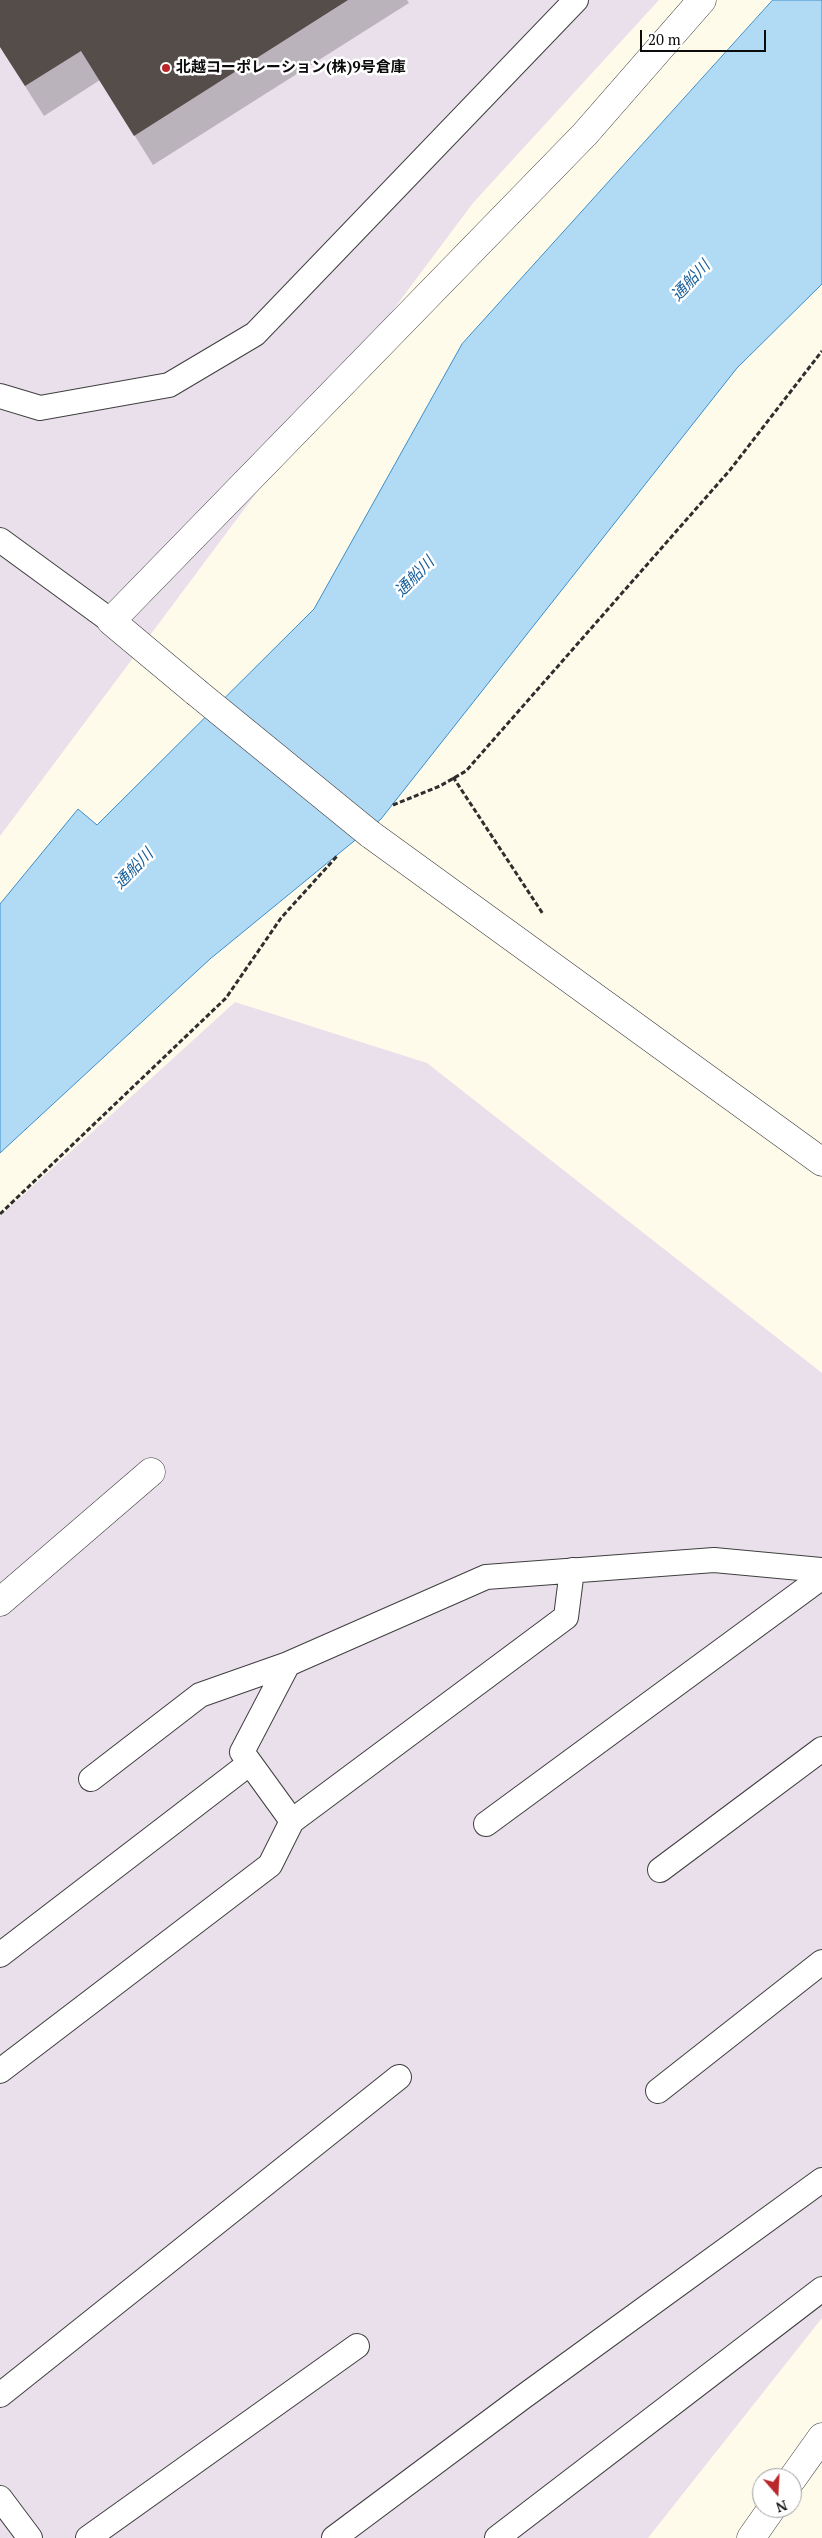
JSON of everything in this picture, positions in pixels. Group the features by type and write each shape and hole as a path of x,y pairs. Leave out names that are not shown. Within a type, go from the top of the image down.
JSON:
{"street":[{"path":"702,0 578,141 111,622 370,834 822,1162"},
{"path":"0,1602 151,1472"},
{"path":"800,2468 822,2437"},
{"path":"751,2538 765,2518"}],"lane":[{"path":"0,396 40,408 169,386 255,334 576,0"},
{"path":"0,540 111,622"},
{"path":"92,1779 200,1695 288,1664 486,1577 714,1560 822,1570"},
{"path":"0,2071 270,1865 292,1821 566,1617 572,1570"},
{"path":"486,1824 822,1577"},
{"path":"288,1664 242,1752 292,1821"},
{"path":"660,1870 822,1749"},
{"path":"0,1955 250,1764"},
{"path":"658,2091 822,1962"},
{"path":"0,2395 399,2077"},
{"path":"334,2538 523,2397 822,2180"},
{"path":"497,2538 822,2289"},
{"path":"88,2538 357,2346"},
{"path":"0,2498 30,2538"}],"path":[{"path":"386,808 440,786 466,771 730,470 822,351"},
{"path":"454,777 535,898 548,923"},
{"path":"0,1214 226,998 281,918 339,854"}],"shaded area":[{"path":"0,0 659,0 473,203 0,836"},
{"path":"235,1002 427,1063 822,1373 822,2318 648,2538 0,2538 0,1216"}],"water":[{"name":"通船川","path":"773,0 822,0 822,284 737,368 381,819 210,959 0,1153 0,904 78,809 97,825 314,609 462,344"}],"building":[{"name":"北越コーポレーション(株)9号倉庫","path":"0,0 348,0 134,136 81,51 25,86 0,47"}],"place":[{"name":"北越コーポレーション(株)9号倉庫","path":"166,68"}]}
